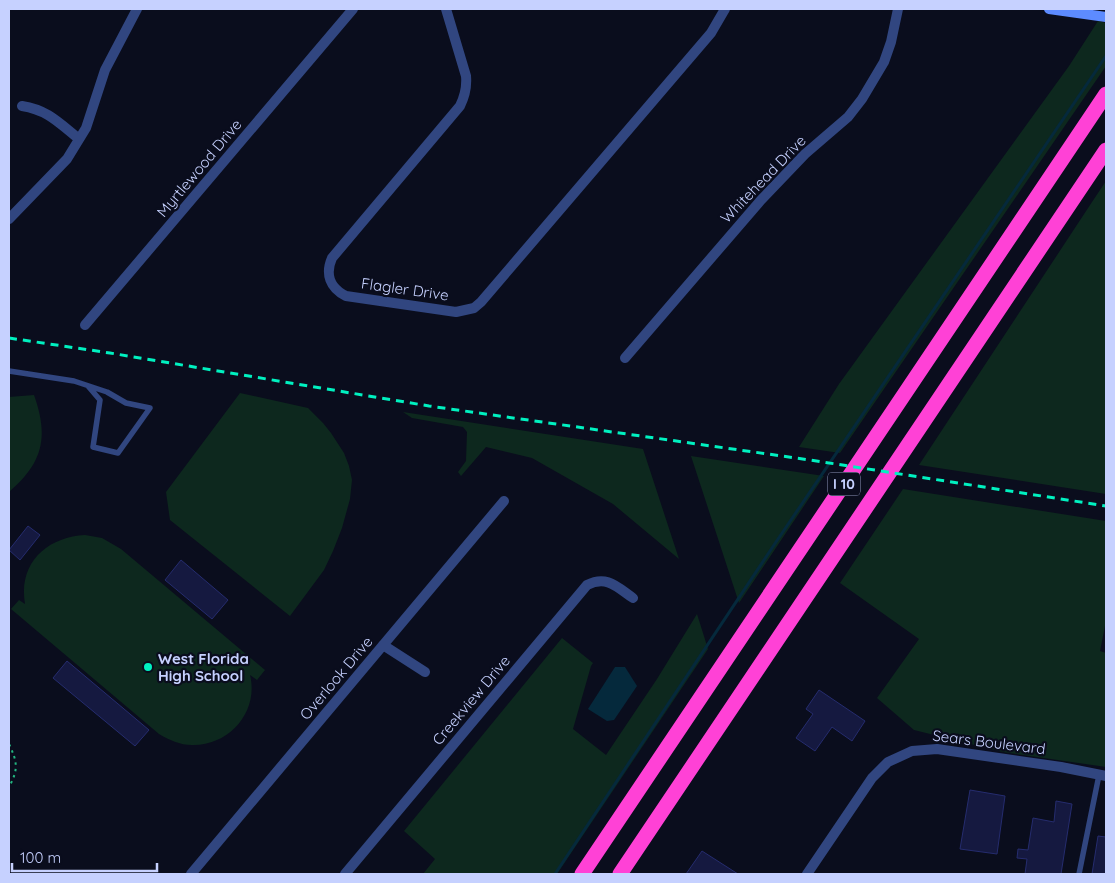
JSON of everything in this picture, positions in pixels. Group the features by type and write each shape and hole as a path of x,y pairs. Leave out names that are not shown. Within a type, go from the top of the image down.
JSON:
{"highway":[{"name":"I 10","path":"582,874 1106,94"},
{"name":"I 10","path":"620,874 1106,150"}],"main road":[{"path":"1049,9 1106,18"}],"street":[{"path":"9,219 66,159 86,128 105,70 137,9"},
{"name":"Myrtlewood Drive","path":"85,325 353,9"},
{"name":"Flagler Drive","path":"446,9 466,76 467,86 464,97 460,106 332,258 329,266 330,281 334,287 346,296 456,312 474,308 711,33 725,9"},
{"name":"Whitehead Drive","path":"625,358 761,200 805,154 848,117 874,82 884,62 891,42 898,9"},
{"path":"22,106 36,108 45,112 79,139"},
{"name":"Overlook Drive","path":"191,874 504,501"},
{"name":"Creekview Drive","path":"345,874 587,585 595,581 608,581 633,598"},
{"path":"383,645 424,672"},
{"name":"Sears Boulevard","path":"807,874 872,778 888,762 912,751 937,748 1103,775"}],"lane":[{"path":"9,371 74,380 107,392 126,402 150,408 118,453 93,447 100,400 88,386"},
{"path":"1079,874 1103,775"}],"path":[{"path":"9,744 17,766 9,787"}],"green space":[{"path":"1098,21 1106,23 1106,66 840,453 799,447 839,384 1069,66"},
{"path":"1106,181 1106,494 919,465 1092,202"},
{"path":"240,393 308,408 331,433 344,453 349,466 352,480 350,499 333,551 324,570 290,616 170,520 166,492"},
{"path":"34,395 41,424 42,437 40,448 36,460 29,471 9,492 9,397"},
{"path":"403,412 643,449 679,559 613,504 532,458 486,447 461,476 458,472 466,461 467,432 463,427 412,418"},
{"path":"691,456 824,476 739,603"},
{"path":"903,489 1106,521 1106,621 1100,651 1106,653 1106,767 1003,752 914,730 877,698 919,639 840,583"},
{"path":"85,535 102,538 121,549 265,670 257,680 250,675 252,688 246,713 239,724 229,733 218,740 206,744 192,745 179,743 159,734 11,609 19,600 25,604 24,589 26,576 38,555 47,547 59,541"},
{"path":"697,614 708,649 557,874 423,874 435,859 404,831 562,638 593,663 573,729 606,755 657,679"}],"water":[{"path":"615,667 625,667 637,686 614,720 607,721 588,709"}],"building":[{"path":"28,526 40,535 20,560 9,550"},
{"path":"181,560 228,600 212,619 165,580"},
{"path":"67,661 149,730 135,746 53,678"},
{"path":"819,690 865,721 852,741 832,727 815,751 796,738 813,714 806,709"},
{"path":"970,790 1005,796 997,854 960,849"},
{"path":"1056,801 1072,804 1061,874 1025,874 1027,859 1017,858 1018,849 1028,850 1033,818 1054,822"},
{"path":"1098,836 1106,837 1106,874 1092,874"},
{"path":"702,851 738,874 686,874"}],"waterway":[{"path":"555,874 776,542 1106,56"}],"railway":[{"path":"9,338 429,406 810,460 1106,506"}],"place":[{"name":"West Florida High School","path":"148,667"}]}
